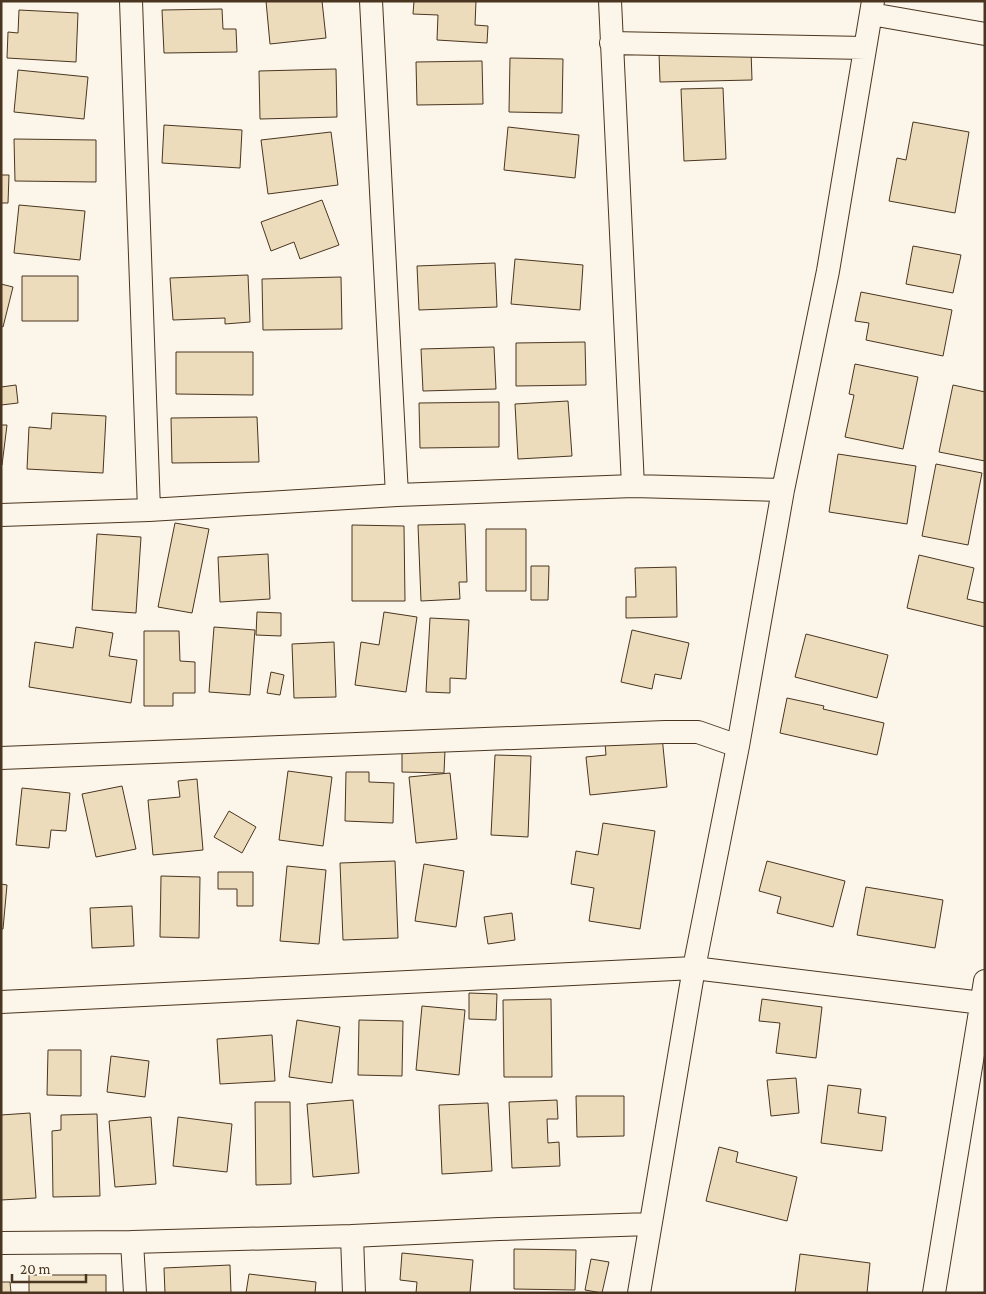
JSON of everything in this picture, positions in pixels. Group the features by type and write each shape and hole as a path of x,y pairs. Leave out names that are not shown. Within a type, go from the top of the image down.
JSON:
{"street":[{"path":"131,1 149,510"},
{"path":"371,1 397,496"},
{"path":"610,1 634,486"},
{"path":"639,1293 694,968 738,746 783,490 828,271 872,8 985,34"},
{"path":"611,44 865,48"},
{"path":"1,515 149,510 397,496 634,486 783,490"},
{"path":"1,758 665,732 698,732 738,746"},
{"path":"1,1002 694,968 982,1003"},
{"path":"934,1293 985,981"},
{"path":"1,1243 132,1242 352,1236 650,1224"},
{"path":"352,1236 354,1293"},
{"path":"132,1242 135,1293"}],"building":[{"path":"266,1 322,1 326,38 270,44"},
{"path":"414,1 476,1 475,25 488,26 487,43 437,40 438,15 413,14"},
{"path":"222,9 223,29 236,29 237,52 164,53 162,10"},
{"path":"19,10 78,13 76,62 7,58 8,32 18,33"},
{"path":"751,50 752,80 660,82 659,53"},
{"path":"510,58 563,59 562,113 509,112"},
{"path":"482,61 483,104 417,105 416,62"},
{"path":"336,69 337,117 260,119 259,71"},
{"path":"18,70 88,77 84,119 14,112"},
{"path":"723,88 726,159 684,161 681,89"},
{"path":"913,122 969,132 955,213 889,201 897,158 906,160"},
{"path":"164,125 242,130 240,168 162,163"},
{"path":"508,127 579,135 575,178 504,170"},
{"path":"331,132 338,185 268,194 261,140"},
{"path":"14,139 96,140 96,182 15,181"},
{"path":"1,175 9,175 8,203 1,203"},
{"path":"322,200 339,245 300,259 294,242 271,251 261,222"},
{"path":"19,205 85,211 80,260 14,253"},
{"path":"913,246 961,255 953,293 906,284"},
{"path":"515,259 583,265 580,310 511,304"},
{"path":"495,263 497,307 419,310 417,266"},
{"path":"248,275 250,322 225,324 225,318 173,320 170,278"},
{"path":"22,276 78,276 78,321 22,321"},
{"path":"341,277 342,329 263,330 262,279"},
{"path":"1,284 13,287 3,327 1,326"},
{"path":"861,292 952,310 943,356 866,340 869,323 855,321"},
{"path":"585,342 586,385 516,386 516,343"},
{"path":"494,347 496,389 423,391 421,349"},
{"path":"176,352 253,352 253,395 176,394"},
{"path":"855,364 918,377 903,449 845,437 854,395 849,394"},
{"path":"16,385 18,403 1,405 1,387"},
{"path":"953,385 985,392 985,461 939,452"},
{"path":"568,401 572,456 518,459 515,404"},
{"path":"499,402 499,447 420,448 419,403"},
{"path":"52,413 106,416 103,473 27,469 29,427 51,429"},
{"path":"257,417 259,462 172,463 171,418"},
{"path":"1,425 7,425 2,465 1,465"},
{"path":"838,454 916,466 907,524 829,512"},
{"path":"936,464 982,473 968,545 922,536"},
{"path":"175,523 209,529 192,613 158,607"},
{"path":"465,524 467,582 459,582 460,599 421,601 418,525"},
{"path":"352,525 404,526 405,601 352,601"},
{"path":"486,529 526,529 526,591 486,591"},
{"path":"97,534 141,537 136,613 92,610"},
{"path":"268,554 270,599 220,602 218,557"},
{"path":"919,555 974,568 967,599 985,603 985,627 907,608"},
{"path":"531,566 549,566 548,600 531,600"},
{"path":"676,567 677,617 626,618 626,597 636,597 635,568"},
{"path":"257,612 281,613 281,636 256,635"},
{"path":"384,612 417,617 406,692 355,685 361,642 379,645"},
{"path":"430,618 469,620 466,679 450,678 450,693 426,692"},
{"path":"76,627 113,633 109,656 137,660 131,703 29,687 35,642 73,648"},
{"path":"214,627 255,630 250,695 209,692"},
{"path":"632,630 689,643 681,679 655,674 652,689 621,682"},
{"path":"144,631 179,631 180,661 195,662 195,693 173,693 173,706 144,706"},
{"path":"806,634 888,655 877,698 795,677"},
{"path":"334,642 336,697 294,698 292,644"},
{"path":"271,672 284,675 280,695 267,693"},
{"path":"787,698 824,706 823,709 884,723 877,755 780,733"},
{"path":"662,736 667,787 590,795 586,757 606,755 605,743"},
{"path":"402,750 445,750 444,773 402,772"},
{"path":"495,755 531,756 528,837 491,835"},
{"path":"288,771 332,777 323,846 279,840"},
{"path":"346,772 369,772 369,782 394,783 393,823 345,821"},
{"path":"450,773 457,839 416,843 409,777"},
{"path":"197,779 203,850 153,855 148,800 180,797 178,781"},
{"path":"122,786 136,849 96,857 82,794"},
{"path":"22,788 70,793 66,831 51,830 49,848 16,845"},
{"path":"229,811 256,827 242,853 214,837"},
{"path":"603,823 655,831 640,929 589,921 594,888 571,884 576,851 598,855"},
{"path":"395,861 398,938 343,940 340,863"},
{"path":"767,861 845,881 833,927 777,913 781,897 759,891"},
{"path":"424,864 464,871 456,927 415,921"},
{"path":"287,866 326,870 319,944 280,941"},
{"path":"218,872 253,872 253,906 237,906 237,889 218,889"},
{"path":"161,876 200,877 199,938 160,937"},
{"path":"1,884 7,885 3,929 1,929"},
{"path":"866,887 943,900 935,948 857,935"},
{"path":"132,906 134,946 92,948 90,908"},
{"path":"512,913 515,940 488,944 484,917"},
{"path":"469,993 497,994 496,1020 469,1019"},
{"path":"551,999 552,1077 504,1077 503,1000"},
{"path":"762,999 822,1007 816,1058 776,1053 780,1023 759,1021"},
{"path":"422,1006 465,1010 459,1075 416,1070"},
{"path":"297,1020 340,1027 332,1083 289,1077"},
{"path":"359,1020 403,1021 402,1076 358,1075"},
{"path":"272,1035 275,1081 220,1084 217,1039"},
{"path":"48,1050 81,1050 81,1096 47,1095"},
{"path":"111,1056 149,1061 145,1097 107,1092"},
{"path":"796,1078 799,1113 771,1116 767,1080"},
{"path":"828,1085 861,1089 858,1113 886,1117 882,1151 821,1143"},
{"path":"576,1096 624,1096 624,1136 577,1137"},
{"path":"353,1100 359,1173 313,1177 307,1104"},
{"path":"557,1100 558,1119 547,1119 548,1143 559,1142 560,1166 512,1168 509,1102"},
{"path":"255,1102 290,1102 291,1184 256,1185"},
{"path":"488,1103 492,1171 442,1174 439,1105"},
{"path":"30,1113 36,1198 1,1200 1,1115"},
{"path":"97,1114 100,1196 53,1197 52,1131 61,1130 61,1115"},
{"path":"151,1117 156,1184 115,1187 109,1121"},
{"path":"178,1117 232,1124 227,1172 173,1166"},
{"path":"719,1147 738,1152 736,1162 797,1177 787,1221 706,1201"},
{"path":"514,1249 576,1250 575,1290 514,1289"},
{"path":"402,1253 473,1260 470,1293 416,1293 417,1282 400,1280"},
{"path":"800,1254 870,1263 867,1293 795,1293"},
{"path":"591,1259 609,1262 602,1293 585,1290"},
{"path":"230,1265 231,1293 165,1293 164,1268"},
{"path":"249,1274 316,1282 315,1293 246,1293"},
{"path":"29,1275 106,1275 106,1293 29,1293"},
{"path":"1,1282 10,1282 11,1293 1,1293"}]}
